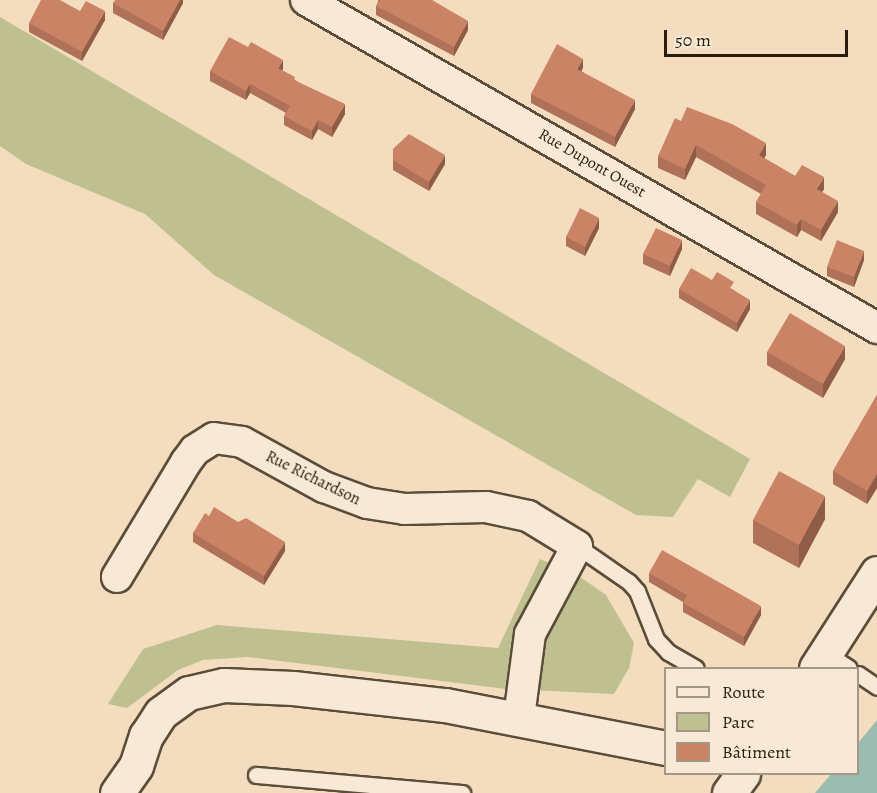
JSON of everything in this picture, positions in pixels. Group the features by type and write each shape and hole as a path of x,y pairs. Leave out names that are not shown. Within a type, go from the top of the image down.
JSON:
{"street":[{"name":"Rue Dupont Ouest","path":"306,0 341,8 877,328"},
{"name":"Rue Richardson","path":"117,577 186,462 195,450 214,438 242,442 324,486 367,503 404,509 486,507 509,510 542,522 577,546"},
{"path":"519,717 530,634 577,546"},
{"path":"830,664 877,573"},
{"path":"117,793 139,780 146,736 161,712 189,693 224,685 328,691 519,717 664,748"},
{"path":"729,793 742,775"}],"lane":[{"name":"Rue Richardson","path":"577,546 633,587 657,639 679,659 693,667"},
{"path":"859,675 877,687"},
{"path":"256,774 462,793"}],"green space":[{"path":"0,17 750,459 730,497 698,479 673,517 636,515 214,275 145,214 26,164 0,146"},
{"path":"540,559 576,574 606,595 634,643 629,668 614,694 506,689 248,657 203,660 178,670 127,708 108,704 143,649 217,625 498,648"}],"water":[{"path":"877,720 877,793 815,793 830,775 859,775 859,742"}],"building":[{"path":"41,0 60,0 80,11 86,1 105,11 82,52 29,23"},
{"path":"115,0 180,0 163,31 113,3"},
{"path":"380,0 432,0 468,21 454,47 376,6"},
{"path":"229,37 248,47 251,42 283,60 278,68 295,77 294,80 345,104 332,127 318,120 312,131 284,116 290,106 250,84 246,91 210,71"},
{"path":"557,44 583,59 577,69 635,100 615,137 531,94"},
{"path":"687,107 732,124 766,143 759,155 795,176 802,165 824,177 817,189 838,201 821,230 801,219 797,225 756,202 766,185 696,145 685,169 658,156 675,118 681,121"},
{"path":"409,134 445,155 429,182 393,160 393,149"},
{"path":"580,208 599,218 585,247 566,237"},
{"path":"656,228 682,240 670,266 643,254"},
{"path":"837,240 864,251 854,277 827,267"},
{"path":"691,268 712,280 717,272 734,282 730,288 750,300 737,323 679,289"},
{"path":"790,313 845,346 823,384 767,352"},
{"path":"877,395 877,474 867,491 833,471"},
{"path":"779,471 825,496 799,545 753,520"},
{"path":"214,507 238,522 246,518 285,542 264,576 193,533 205,513 209,516"},
{"path":"662,550 761,606 744,637 683,603 687,595 649,573"}]}
